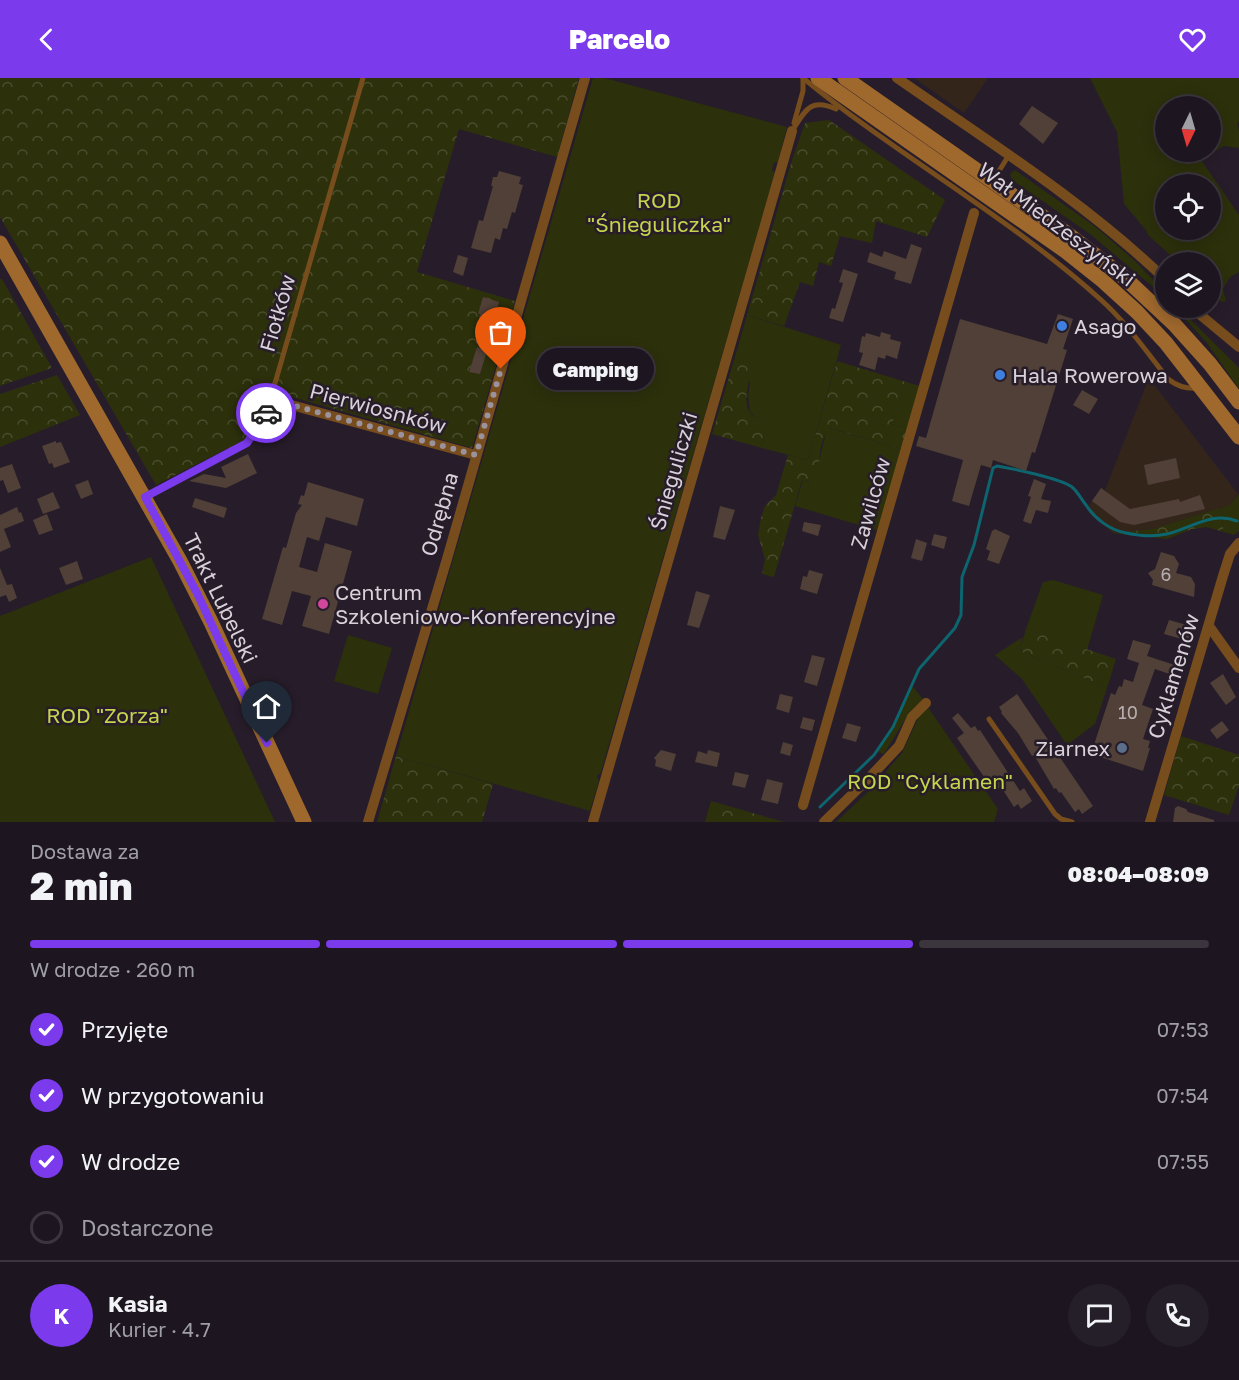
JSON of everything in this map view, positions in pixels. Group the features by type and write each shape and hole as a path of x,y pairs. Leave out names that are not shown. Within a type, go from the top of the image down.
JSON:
{"main road":[{"name":"Wał Miedzeszyński","path":"818,78 1089,269 1146,321 1202,387 1239,438"},
{"name":"Wał Miedzeszyński","path":"845,78 1084,246 1138,289 1193,345 1239,402"},
{"name":"Trakt Lubelski","path":"0,243 197,593 303,822"}],"street":[{"name":"Odrębna","path":"369,822 585,78"},
{"path":"897,78 1099,220 1155,270"},
{"name":"Śnieguliczki","path":"592,822 792,131"},
{"name":"Zawilców","path":"803,805 975,207"},
{"path":"1204,318 1239,347"},
{"name":"Pierwiosnków","path":"269,399 476,455"},
{"name":"Cyklamenów","path":"1150,822 1230,554 1239,543"},
{"path":"1209,626 1239,668"},
{"path":"824,822 899,746 912,717 926,703"}],"lane":[{"name":"Fiołków","path":"145,497 247,443 265,418 363,78"},
{"path":"802,78 844,112 1066,270 1101,299 1126,324 1168,379 1176,386 1202,387"},
{"path":"792,131 803,91 802,78"},
{"path":"792,131 806,109 817,104 826,104 844,112"},
{"path":"992,181 1009,155"},
{"path":"989,719 1054,814 1072,822"}],"shaded area":[{"path":"914,78 988,78 964,113"},
{"path":"1149,378 1238,494 1230,505 1152,529 1113,533 1090,514 1087,508 1101,488 1105,490"}],"green space":[{"path":"0,78 579,78 557,157 459,129 417,272 515,301 472,448 267,390 259,416 244,440 156,485 0,217"},
{"name":"ROD \"Śnieguliczka\"","path":"593,78 604,78 787,127 778,162 774,163 772,170 775,173 601,772 597,776 599,781 590,811 396,756"},
{"path":"1090,78 1239,78 1239,122 1237,123 1239,148 1224,146 1221,148 1221,96 1155,96 1155,162 1202,162 1211,174 1155,174 1155,240 1221,240 1221,189 1239,215 1239,272 1230,277 1223,289 1226,301 1221,301 1221,252 1167,252 1148,235 1124,204 1117,132"},
{"path":"829,120 945,200 927,237 876,221 872,243 840,236 831,266 819,262 813,286 800,282 784,326 747,315 805,123"},
{"path":"1015,170 1097,228 1155,282 1155,289 1090,234 1012,180 1010,174"},
{"path":"0,279 52,368 0,386"},
{"path":"747,315 841,345 808,460 762,448 763,432 758,420 750,412 748,395 750,383 737,350"},
{"path":"1184,318 1189,318 1239,368 1239,389 1207,343"},
{"path":"737,350 745,357 750,372 747,403 750,412 763,427 762,448 712,434"},
{"path":"837,361 906,382 892,424 908,429 902,449 830,428 821,445 820,478 816,483 802,480 774,577 762,574 765,559 758,535 765,506 776,495 788,455 808,460"},
{"path":"57,375 80,415 0,447 0,394"},
{"path":"906,382 920,386 908,429 892,424"},
{"path":"829,428 902,449 879,531 795,506 803,480 810,482 820,478 818,466"},
{"path":"1239,494 1239,531 1234,535 1224,532 1220,508 1230,505"},
{"path":"1220,508 1224,532 1206,527 1192,529 1167,539 1113,533 1152,529"},
{"name":"ROD \"Zorza\"","path":"151,557 275,822 0,822 0,616"},
{"path":"1053,580 1103,595 1087,650 1026,629 1043,582"},
{"path":"1026,629 1116,659 1107,688 1020,651"},
{"path":"348,635 392,648 378,694 334,681"},
{"path":"1023,637 1020,651 1107,688 1095,724 1067,745 1022,679 995,655"},
{"path":"912,686 923,699 909,713 884,754 878,752 896,721"},
{"name":"ROD \"Cyklamen\"","path":"927,706 998,809 994,822 836,822 868,792 902,753 920,714"},
{"path":"1181,736 1239,755 1239,786 1229,815 1164,795"},
{"path":"396,756 493,784 482,822 377,822"},
{"path":"711,801 784,822 705,822"}],"building":[{"path":"1032,106 1058,123 1043,144 1019,124"},
{"path":"499,171 521,177 519,184 523,185 515,213 512,212 507,229 503,228 500,240 495,238 491,253 471,248 479,220 483,221 493,186 491,186 493,177 497,177"},
{"path":"911,244 922,248 911,284 894,279 896,272 867,262 870,252 882,257 884,251 906,259"},
{"path":"458,255 468,258 463,276 453,272"},
{"path":"843,269 858,274 843,322 829,318 832,308 835,309 843,283 839,282"},
{"path":"483,297 499,302 489,336 479,334 483,319 479,318 480,314 478,314"},
{"path":"1058,314 1073,319 1063,349 1067,350 1035,453 1032,452 1026,471 993,460 991,468 981,465 969,506 952,501 963,460 916,446 919,436 926,438 960,319 1047,344"},
{"path":"881,332 891,335 890,339 901,342 897,359 886,355 885,359 878,357 875,370 859,365 863,353 859,352 862,336 865,337 866,333 880,337"},
{"path":"477,347 487,351 480,374 469,372"},
{"path":"1082,390 1098,399 1089,414 1073,405"},
{"path":"56,441 56,443 61,442 70,462 54,468 52,463 49,464 42,446"},
{"path":"248,454 257,473 226,488 189,481 204,474 226,478 221,467"},
{"path":"1176,458 1180,478 1148,485 1144,465"},
{"path":"12,464 21,488 8,493 3,480 0,481 0,468"},
{"path":"1034,479 1046,484 1041,499 1051,501 1048,513 1036,510 1031,524 1023,521"},
{"path":"88,480 93,494 81,499 75,485"},
{"path":"308,482 364,499 357,526 326,517 319,541 307,537 299,567 317,572 325,543 352,551 329,634 302,626 311,596 292,591 282,625 262,619 283,547 286,548 296,513 302,505 298,504 301,495 304,496"},
{"path":"1101,488 1130,509 1179,499 1180,502 1200,495 1205,509 1134,525 1120,522 1092,501"},
{"path":"53,492 60,508 43,514 37,499"},
{"path":"195,498 227,508 224,518 192,507"},
{"path":"720,506 735,510 725,540 713,537"},
{"path":"17,507 24,521 4,529 11,547 0,552 0,515"},
{"path":"47,514 53,530 39,535 33,520"},
{"path":"804,522 821,525 818,536 802,531"},
{"path":"995,529 1010,536 999,564 987,560 990,551 986,549 992,531"},
{"path":"934,534 947,537 944,549 931,545"},
{"path":"916,539 927,543 922,561 911,558"},
{"path":"1161,552 1174,556 1179,564 1176,573 1191,577 1195,584 1194,597 1152,585 1153,580 1148,573 1155,569"},
{"path":"77,561 83,579 66,585 59,568"},
{"path":"0,568 7,585 12,584 17,598 9,602 6,595 0,597"},
{"path":"809,570 823,574 817,594 800,589 803,576 807,577"},
{"path":"696,591 710,595 699,628 687,625"},
{"path":"1169,620 1194,627 1189,641 1164,634"},
{"path":"1133,640 1151,645 1147,656 1181,667 1178,677 1155,669 1142,705 1153,709 1143,739 1150,741 1148,748 1150,748 1143,771 1091,754 1111,693 1115,695 1119,686 1122,687 1124,679 1133,682 1139,663 1127,659"},
{"path":"812,655 825,658 817,686 804,682"},
{"path":"1223,674 1236,697 1226,705 1210,683"},
{"path":"780,694 793,697 789,713 776,709"},
{"path":"1017,694 1093,806 1082,814 1079,809 1075,812 1061,792 1054,789 1037,760 1001,713 999,707"},
{"path":"958,713 971,728 975,726 978,731 980,730 1020,791 1024,788 1032,801 1021,809 1018,804 1014,807 1001,787 994,791 957,738 964,733 952,718"},
{"path":"803,717 815,720 812,731 800,728"},
{"path":"1222,721 1229,730 1217,739 1210,730"},
{"path":"847,723 861,727 856,742 842,738"},
{"path":"783,742 793,745 790,756 780,753"},
{"path":"661,750 676,754 671,771 655,766 654,758"},
{"path":"708,750 720,753 717,767 695,762 698,751 707,754"},
{"path":"735,772 749,775 745,788 732,785"},
{"path":"767,779 783,783 778,804 761,800"},
{"path":"1178,806 1188,812 1214,820 1214,822 1173,822 1175,808"}],"waterway":[{"path":"820,807 874,755 893,727 919,669 955,628 961,615 962,577 974,545 993,468 997,466 1014,469 1066,484 1074,489 1098,519 1109,527 1126,533 1157,536 1210,519 1228,518 1237,521"}],"way so far":[{"path":"266,413 269,399 476,455 501,369"}],"place":[{"name":"Asago","path":"1062,326"},
{"name":"Camping","path":"501,369"},
{"name":"Hala Rowerowa","path":"1000,375"},
{"name":"Centrum Szkoleniowo-Konferencyjne","path":"323,604"},
{"name":"Ziarnex","path":"1122,748"}],"route":[{"path":"266,413 265,418 247,443 145,497 197,593 267,743"}]}
